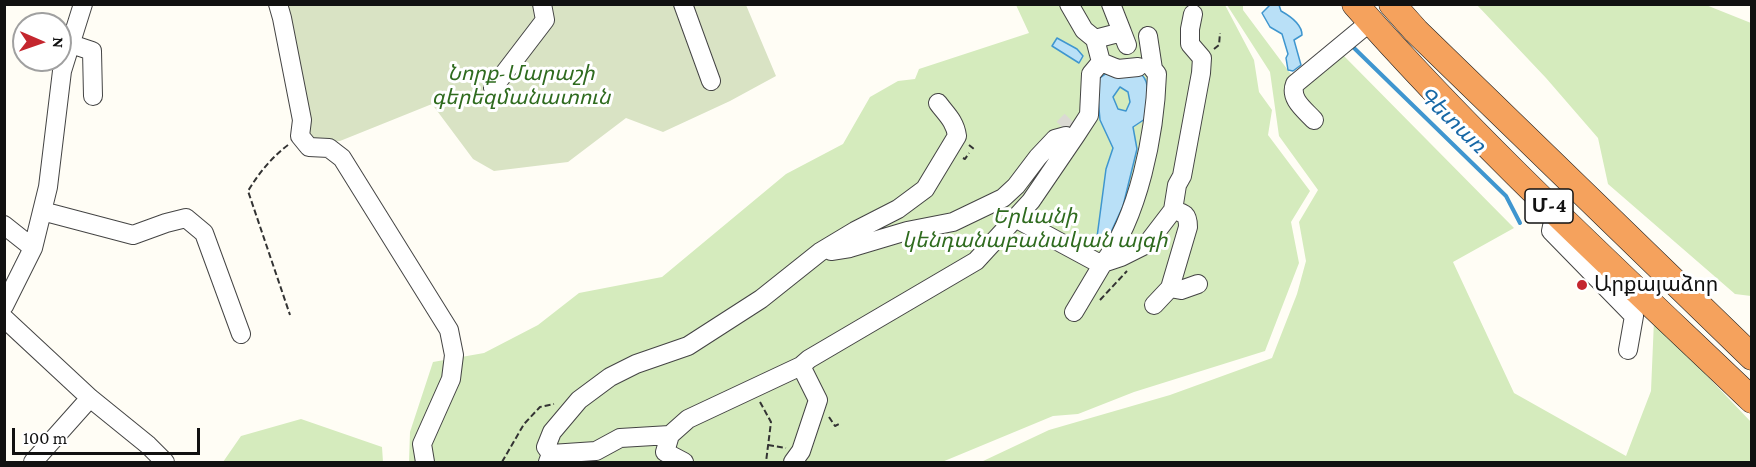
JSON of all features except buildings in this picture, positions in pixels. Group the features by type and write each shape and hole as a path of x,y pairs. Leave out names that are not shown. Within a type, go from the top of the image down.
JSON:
{"highway":[{"name":"Մ-4","path":"1392,4 1416,32 1750,353"},
{"name":"Մ-4","path":"1363,13 1396,51 1555,212 1752,400"}],"street":[{"path":"72,41 83,4"},
{"path":"278,4 302,120 300,136 309,147 329,148 342,158 448,330 454,355 451,379 422,444 425,462"},
{"path":"493,88 545,20 542,4"},
{"path":"683,4 711,81"},
{"path":"1069,4 1094,49 1118,69 1135,54 1148,36"},
{"path":"1074,312 1102,264 1113,251 1133,207 1152,134 1157,74 1135,54 1111,4"},
{"path":"1314,120 1294,97 1295,84 1363,13"},
{"path":"1016,218 1102,264 1148,244 1173,210 1177,185 1182,176 1201,73 1202,58 1190,44 1193,14"},
{"path":"72,44 92,51 93,96"},
{"path":"1094,49 1135,54"},
{"path":"684,462 665,452 670,435 688,419 801,366 808,359 976,261 1031,201 1089,115 1090,74 1094,49"},
{"path":"4,306 33,248 42,212 48,187 62,72"},
{"path":"670,435 620,438 593,457 549,458 546,447 552,432 579,400 609,377 636,364 688,346 761,299 820,252 898,209 925,189 957,136 948,113 938,103"},
{"path":"820,252 850,248 907,231 953,222 1003,198 1061,134 1031,201"},
{"path":"1154,305 1170,288 1188,227 1188,218 1185,214 1173,210"},
{"path":"42,212 133,235 186,218 204,233 241,334"},
{"path":"1555,212 1551,231 1634,316 1628,350"},
{"path":"4,225 33,248"},
{"path":"1170,288 1181,290 1198,284"},
{"path":"4,318 90,398 148,445 165,462"},
{"path":"793,462 801,451 818,400 801,366"},
{"path":"33,462 90,398"}],"path":[{"path":"290,315 248,191 275,155 300,136"},
{"path":"960,156 965,159 971,153 966,148"},
{"path":"1097,302 1118,282 1148,244"},
{"path":"753,389 771,422 766,462"},
{"path":"502,462 524,424 540,407 556,404 572,410"}],"green space":[{"name":"Նորք-Մարաշի գերեզմանատուն","path":"286,5 746,5 776,76 730,101 663,132 626,118 568,162 494,171 473,159 432,104 340,141 309,143"},
{"name":"Երևանի կենդանաբանական այգի","path":"1016,5 1225,5 1254,60 1259,92 1272,110 1268,135 1310,191 1291,222 1299,263 1265,351 1134,392 1078,414 1053,416 942,462 409,462 410,432 433,362 484,353 538,325 579,293 662,277 786,174 843,144 870,97 898,81 915,79 919,69 1029,33"},
{"path":"1227,5 1243,5 1243,10 1293,77 1343,55 1514,228 1453,262 1514,393 1626,456 1651,391 1654,320 1751,422 1751,462 981,462 1049,430 1170,395 1272,358 1297,294 1306,261 1299,222 1318,190 1279,136 1270,72"},
{"path":"1477,5 1706,5 1751,23 1751,296 1735,294 1608,184 1598,138 1546,78"},
{"path":"301,419 382,447 383,462 223,462 241,436"}],"water":[{"path":"1270,5 1279,5 1281,11 1295,21 1300,28 1302,35 1294,40 1301,65 1293,71 1288,70 1286,58 1288,54 1282,34 1270,27 1262,13"},
{"path":"1057,38 1077,49 1083,56 1079,63 1052,46"},
{"path":"1110,71 1142,75 1148,90 1145,119 1133,127 1137,149 1123,206 1106,243 1097,237 1106,169 1113,148 1100,120 1097,87 1094,82","holes":["1120,87 1128,92 1130,102 1126,111 1118,109 1113,97"]}],"waterway":[{"name":"Գետառ","path":"1353,47 1506,196 1520,223"}],"tunnel":[{"path":"1063,128 1071,120"}],"place":[{"name":"Արքայաձոր","path":"1582,285"}]}
